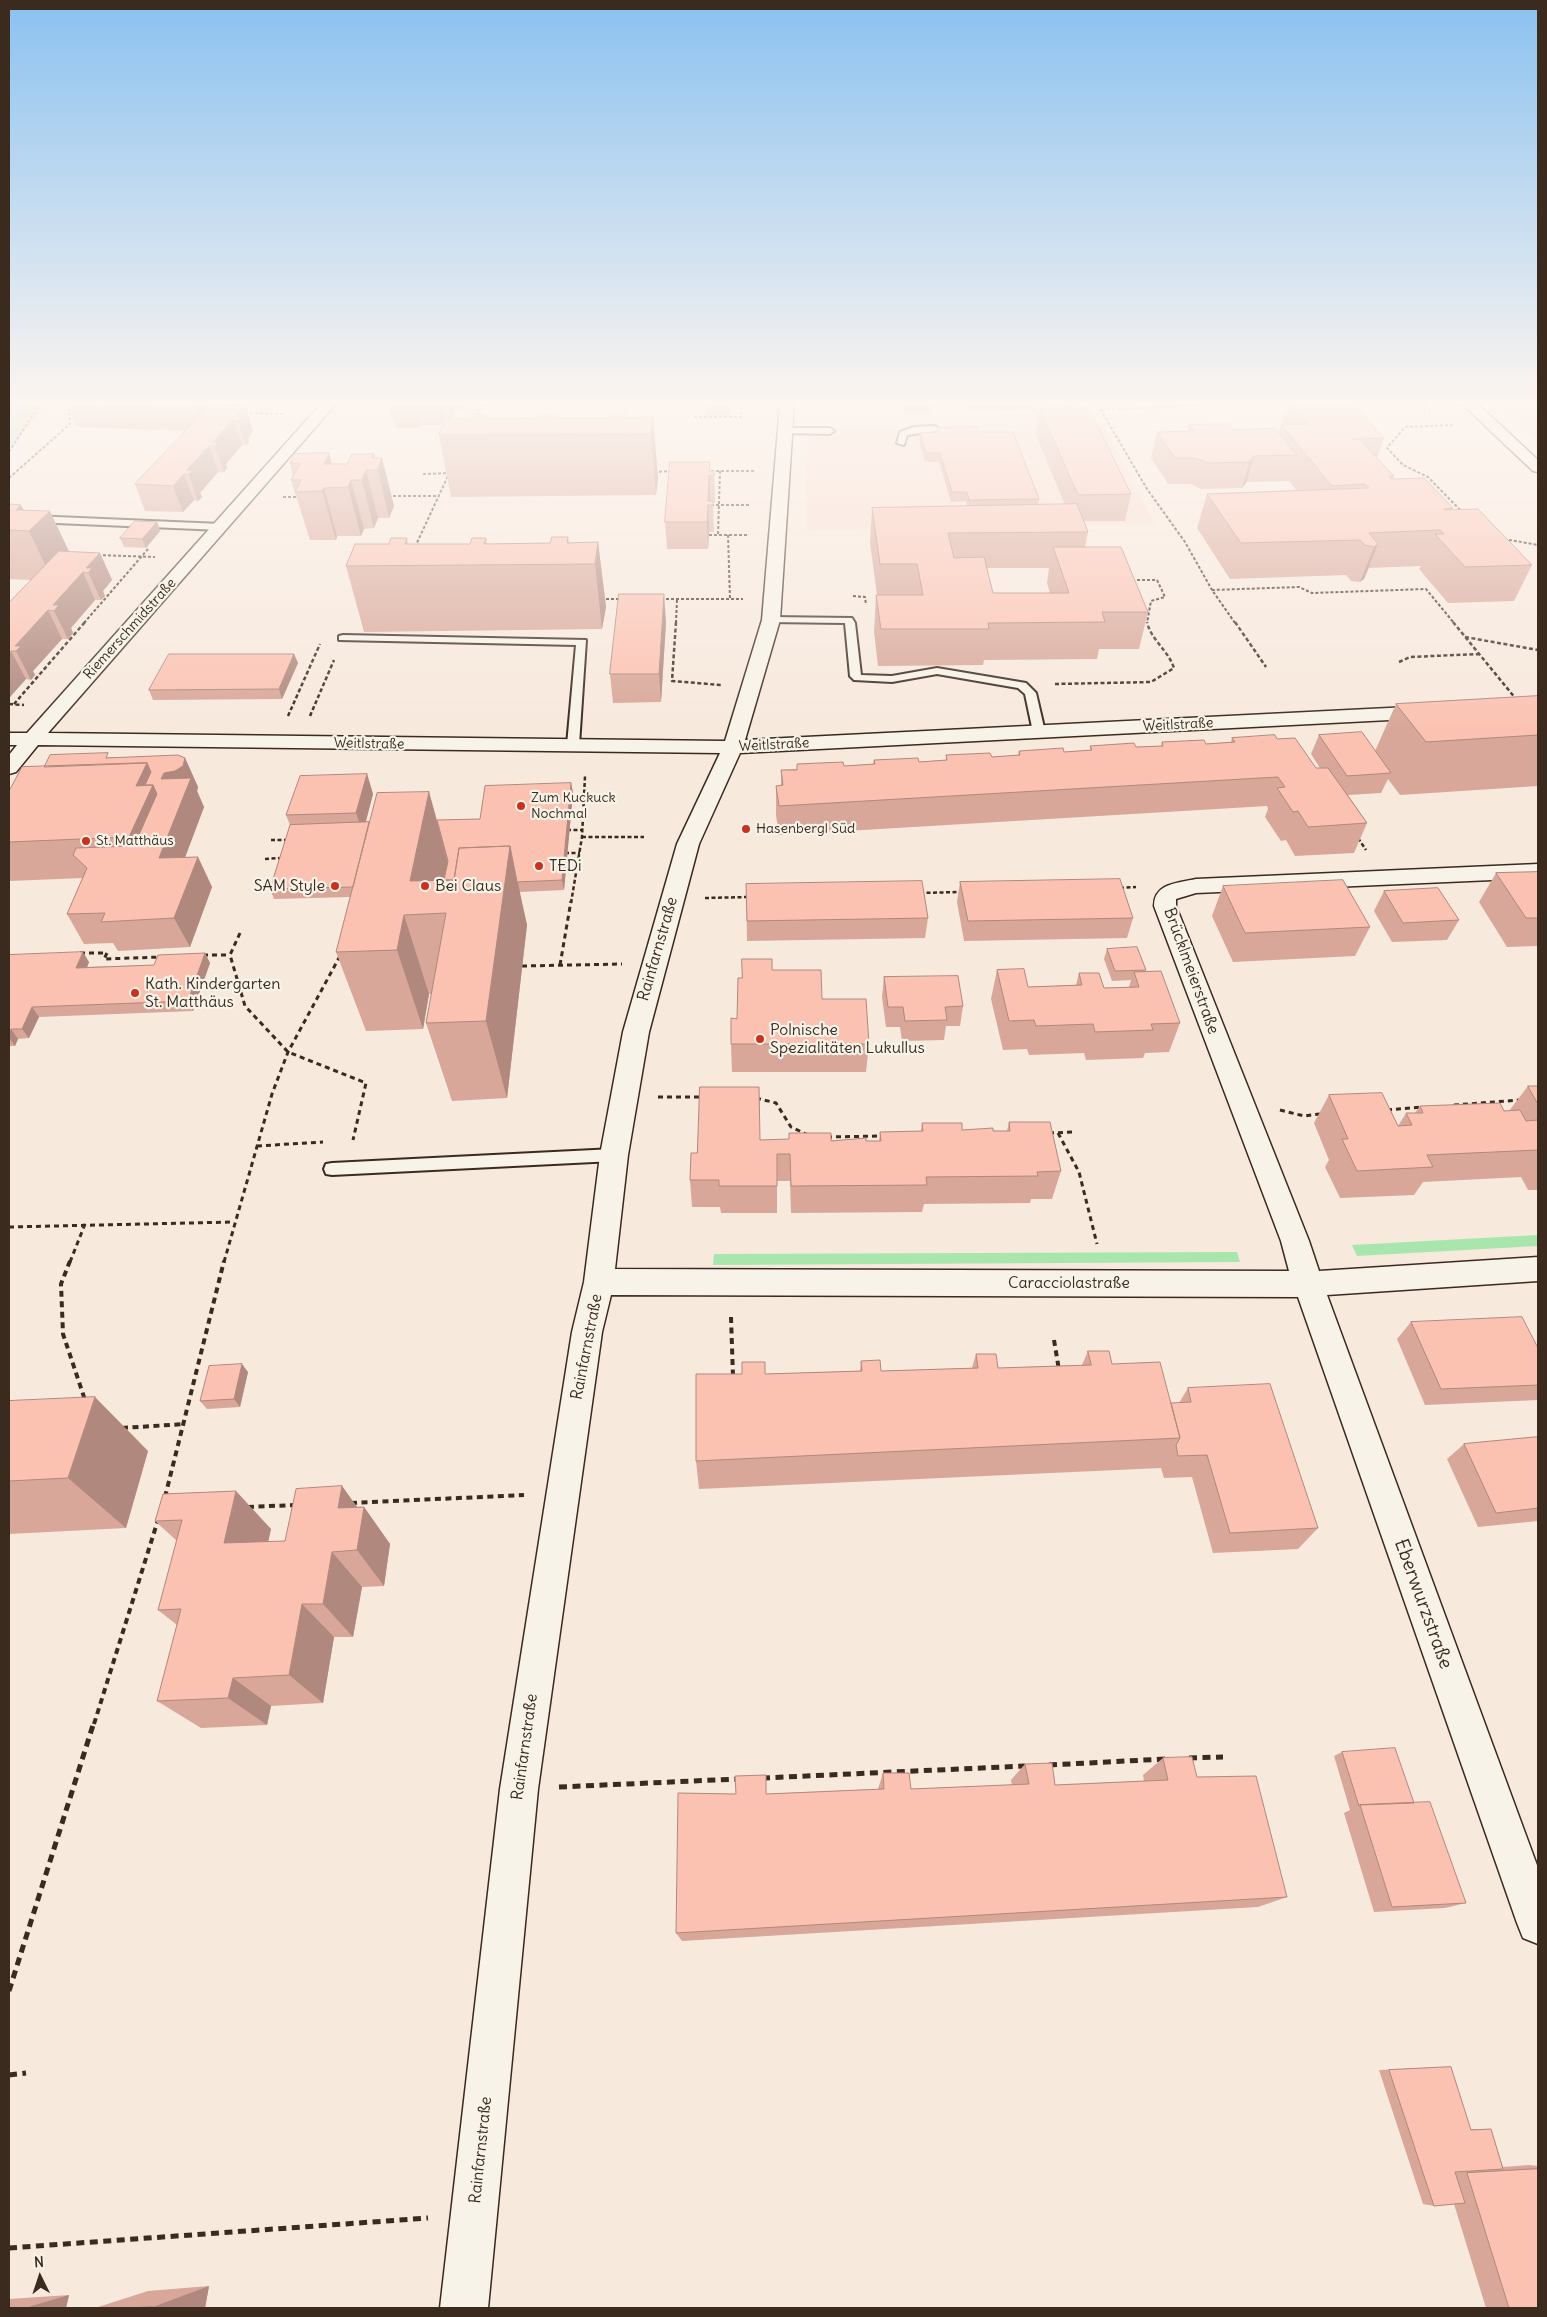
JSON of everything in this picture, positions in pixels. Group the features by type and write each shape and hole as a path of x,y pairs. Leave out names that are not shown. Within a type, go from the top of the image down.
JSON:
{"street":[{"name":"Riemerschmidstraße","path":"9,768 60,706 233,513"},
{"name":"Rainfarnstraße","path":"464,2308 519,1790 587,1332 599,1282 622,1097 636,1032 688,844 733,747 771,620 778,513"},
{"name":"Weitlstraße","path":"9,739 733,747 1444,711"},
{"name":"Brücklmeierstraße","path":"1308,1284 1296,1241 1165,906 1165,898 1170,892 1196,886 1538,871"},
{"name":"Caracciolastraße","path":"599,1282 1308,1284 1538,1269"},
{"name":"Eberwurzstraße","path":"1308,1284 1538,1923"}],"lane":[{"path":"9,518 221,527"},
{"path":"771,620 848,620 850,622 854,662 858,678 892,679 937,671 1022,685 1030,693 1039,732"},
{"path":"343,638 582,642 573,745"},
{"path":"332,1169 614,1155"}],"path":[{"path":"418,540 431,513"},
{"path":"718,535 719,513"},
{"path":"1164,513 1185,542 1212,590 1266,667"},
{"path":"1463,513 1466,516"},
{"path":"14,704 171,525"},
{"path":"709,535 777,535"},
{"path":"728,535 730,599"},
{"path":"1503,538 1538,545"},
{"path":"94,555 193,559"},
{"path":"1022,685 1150,682 1165,675 1174,668 1169,652 1157,643 1147,626 1148,609 1151,601 1165,597 1161,588 1157,580 1131,580"},
{"path":"1212,590 1299,587 1312,593 1426,589 1518,701"},
{"path":"598,599 628,599"},
{"path":"657,599 773,599"},
{"path":"677,599 672,682 751,687"},
{"path":"287,716 323,636"},
{"path":"1465,637 1538,650"},
{"path":"1399,662 1410,657 1480,654"},
{"path":"560,965 580,853 583,830 585,776"},
{"path":"564,830 583,830"},
{"path":"1356,834 1383,878"},
{"path":"582,837 644,837"},
{"path":"271,840 290,840"},
{"path":"561,853 580,853"},
{"path":"265,859 284,858"},
{"path":"1111,888 1150,887 1170,892"},
{"path":"916,893 964,892"},
{"path":"672,899 750,897"},
{"path":"240,934 230,955 245,1006 288,1052 366,1083 352,1141"},
{"path":"78,953 107,953 104,960 162,956"},
{"path":"163,1503 185,1424 234,1222 272,1094 288,1052 341,953"},
{"path":"200,955 230,955"},
{"path":"522,966 654,964"},
{"path":"622,1097 705,1097"},
{"path":"753,1097 776,1103 784,1120 797,1132 814,1135"},
{"path":"1451,1105 1528,1100"},
{"path":"1242,1106 1260,1106 1304,1116 1324,1114"},
{"path":"1382,1110 1431,1107"},
{"path":"1058,1132 1069,1147 1080,1172 1097,1244"},
{"path":"1048,1133 1075,1132"},
{"path":"822,1137 891,1136"},
{"path":"9,1227 234,1222"},
{"path":"85,1224 61,1284 63,1334 86,1403"},
{"path":"730,1314 733,1386"},
{"path":"1050,1374 1060,1374 1054,1340"},
{"path":"113,1428 185,1424"},
{"path":"340,1503 563,1494"},
{"path":"241,1508 300,1505"},
{"path":"9,1991 161,1511"},
{"path":"1183,1758 1223,1757"},
{"path":"1044,1765 1173,1759"},
{"path":"756,1778 1034,1765"},
{"path":"519,1790 746,1778"},
{"path":"9,2075 26,2073"},
{"path":"9,2248 474,2214"}],"shaded area":[{"path":"807,513 1149,513 1155,524 807,530"}],"green space":[{"path":"1538,1235 1538,1246 1357,1256 1352,1245"},
{"path":"1237,1252 1240,1262 713,1265 714,1254"}],"building":[{"path":"9,513 48,513 29,531 9,530"},
{"path":"666,513 708,513 707,522 665,522"},
{"path":"873,513 1081,513 1088,532 948,533 954,558 984,557 993,593 1069,593 1053,547 1121,547 1148,612 1102,612 1105,622 988,623 989,629 881,629 876,595 923,595 917,564 880,564"},
{"path":"1220,513 1482,513 1532,565 1465,567 1435,534 1444,534 1440,530 1369,533 1378,544 1374,547 1365,545 1360,540 1241,543"},
{"path":"135,521 157,522 142,539 120,538"},
{"path":"552,537 568,537 567,543 598,542 595,564 346,566 355,544 389,544 391,538 407,538 405,544 470,544 472,538 486,538 484,544 550,543"},
{"path":"59,551 100,553 86,568 92,568 88,573 83,572 53,605 59,605 54,611 48,610 15,646 21,646 16,651 9,653 9,603"},
{"path":"619,594 664,594 659,674 610,674"},
{"path":"169,654 294,654 279,689 149,690"},
{"path":"1538,696 1538,735 1426,742 1396,704"},
{"path":"1362,732 1391,773 1347,776 1319,735"},
{"path":"1275,735 1277,739 1295,738 1316,768 1328,768 1367,823 1308,827 1298,811 1293,812 1277,788 1285,787 1278,777 779,806 776,786 783,785 781,770 797,770 797,764 843,762 844,766 875,764 874,760 918,758 919,762 947,760 946,755 990,753 992,757 1020,755 1019,751 1063,748 1064,752 1092,750 1090,746 1134,743 1136,747 1163,746 1162,742 1204,740 1206,744 1235,742 1232,738"},
{"path":"108,753 106,758 178,755 185,758 183,766 175,771 164,773 161,779 191,778 159,858 198,857 174,918 101,922 105,913 67,914 87,868 73,855 76,848 134,846 157,794 153,785 145,785 151,772 147,763 44,767 50,755"},
{"path":"147,763 136,786 153,785 129,837 9,842 9,791 22,767"},
{"path":"367,774 356,813 286,815 300,776"},
{"path":"571,783 562,880 517,882 510,846 459,848 454,880 444,880 448,861 437,820 480,819 485,786"},
{"path":"429,792 410,881 454,880 459,848 510,846 486,1021 426,1023 446,913 404,915 397,950 336,952 377,793"},
{"path":"369,822 353,887 270,889 290,825"},
{"path":"1538,872 1538,918 1526,918 1496,873"},
{"path":"1120,879 1133,918 968,921 960,882"},
{"path":"1343,880 1370,927 1245,933 1223,886"},
{"path":"922,881 928,918 747,921 746,884"},
{"path":"1438,888 1459,920 1403,923 1384,891"},
{"path":"1137,947 1146,970 1115,971 1107,949"},
{"path":"83,952 76,968 154,965 158,955 205,953 188,1001 32,1007 22,1029 11,1029 9,1034 9,955"},
{"path":"742,959 772,959 772,970 821,970 822,999 866,999 869,1044 731,1044 731,1018 737,1019 738,978 742,978"},
{"path":"1024,969 1028,987 1082,985 1079,973 1099,973 1104,988 1139,987 1134,972 1161,971 1180,1023 1151,1024 1153,1030 1095,1032 1093,1024 1036,1026 1034,1020 1009,1021 997,970"},
{"path":"958,976 963,1006 945,1007 947,1020 905,1021 903,1007 888,1007 884,977"},
{"path":"1528,1086 1538,1086 1538,1104"},
{"path":"700,1087 759,1087 760,1140 789,1139 789,1133 831,1133 831,1141 866,1138 866,1141 881,1141 880,1132 923,1131 922,1123 962,1123 962,1130 993,1128 993,1131 1010,1131 1009,1122 1050,1122 1061,1171 1037,1172 1038,1176 926,1177 927,1185 791,1186 790,1154 777,1154 777,1186 719,1186 719,1180 690,1180 691,1153 697,1153"},
{"path":"1382,1093 1398,1126 1412,1125 1406,1113 1423,1113 1420,1106 1500,1103 1504,1111 1520,1110 1526,1121 1538,1120 1538,1150 1427,1155 1433,1167 1357,1171 1342,1139 1348,1139 1329,1095"},
{"path":"1522,1317 1538,1348 1538,1385 1441,1389 1411,1322"},
{"path":"1088,1351 1109,1351 1112,1364 1160,1362 1180,1438 696,1461 696,1374 742,1374 742,1362 765,1362 765,1374 862,1371 861,1361 880,1360 881,1371 978,1368 976,1354 996,1354 998,1368 1091,1365"},
{"path":"242,1364 234,1399 200,1401 209,1366"},
{"path":"1270,1384 1318,1528 1230,1533 1207,1455 1178,1456 1176,1445 1180,1438 1171,1403 1191,1402 1188,1388"},
{"path":"95,1397 68,1478 9,1481 9,1401"},
{"path":"1538,1437 1538,1508 1496,1513 1464,1444"},
{"path":"342,1486 338,1508 364,1507 357,1550 332,1552 323,1604 302,1604 289,1675 233,1678 228,1698 157,1701 181,1609 158,1610 182,1520 155,1521 163,1494 236,1491 224,1543 285,1541 296,1489"},
{"path":"1395,1748 1414,1803 1359,1806 1342,1752"},
{"path":"1192,1757 1197,1777 1256,1776 1287,1897 676,1933 678,1793 736,1794 735,1776 766,1775 766,1794 884,1789 883,1773 909,1773 911,1789 1029,1784 1025,1764 1052,1763 1055,1785 1168,1780 1163,1758"},
{"path":"1430,1802 1466,1903 1392,1907 1360,1805"},
{"path":"1451,2067 1471,2130 1491,2129 1503,2169 1455,2172 1465,2203 1434,2206 1389,2070"},
{"path":"1538,2169 1538,2308 1509,2308 1467,2173"}],"place":[{"name":"Zum Kuckuck Nochmal","path":"521,806"},
{"name":"Hasenbergl Süd","path":"746,829"},
{"name":"St. Matthäus","path":"86,841"},
{"name":"TEDi","path":"539,866"},
{"name":"SAM Style","path":"335,886"},
{"name":"Bei Claus","path":"425,886"},
{"name":"Kath. Kindergarten St. Matthäus","path":"135,993"},
{"name":"Polnische Spezialitäten Lukullus","path":"760,1039"}]}
